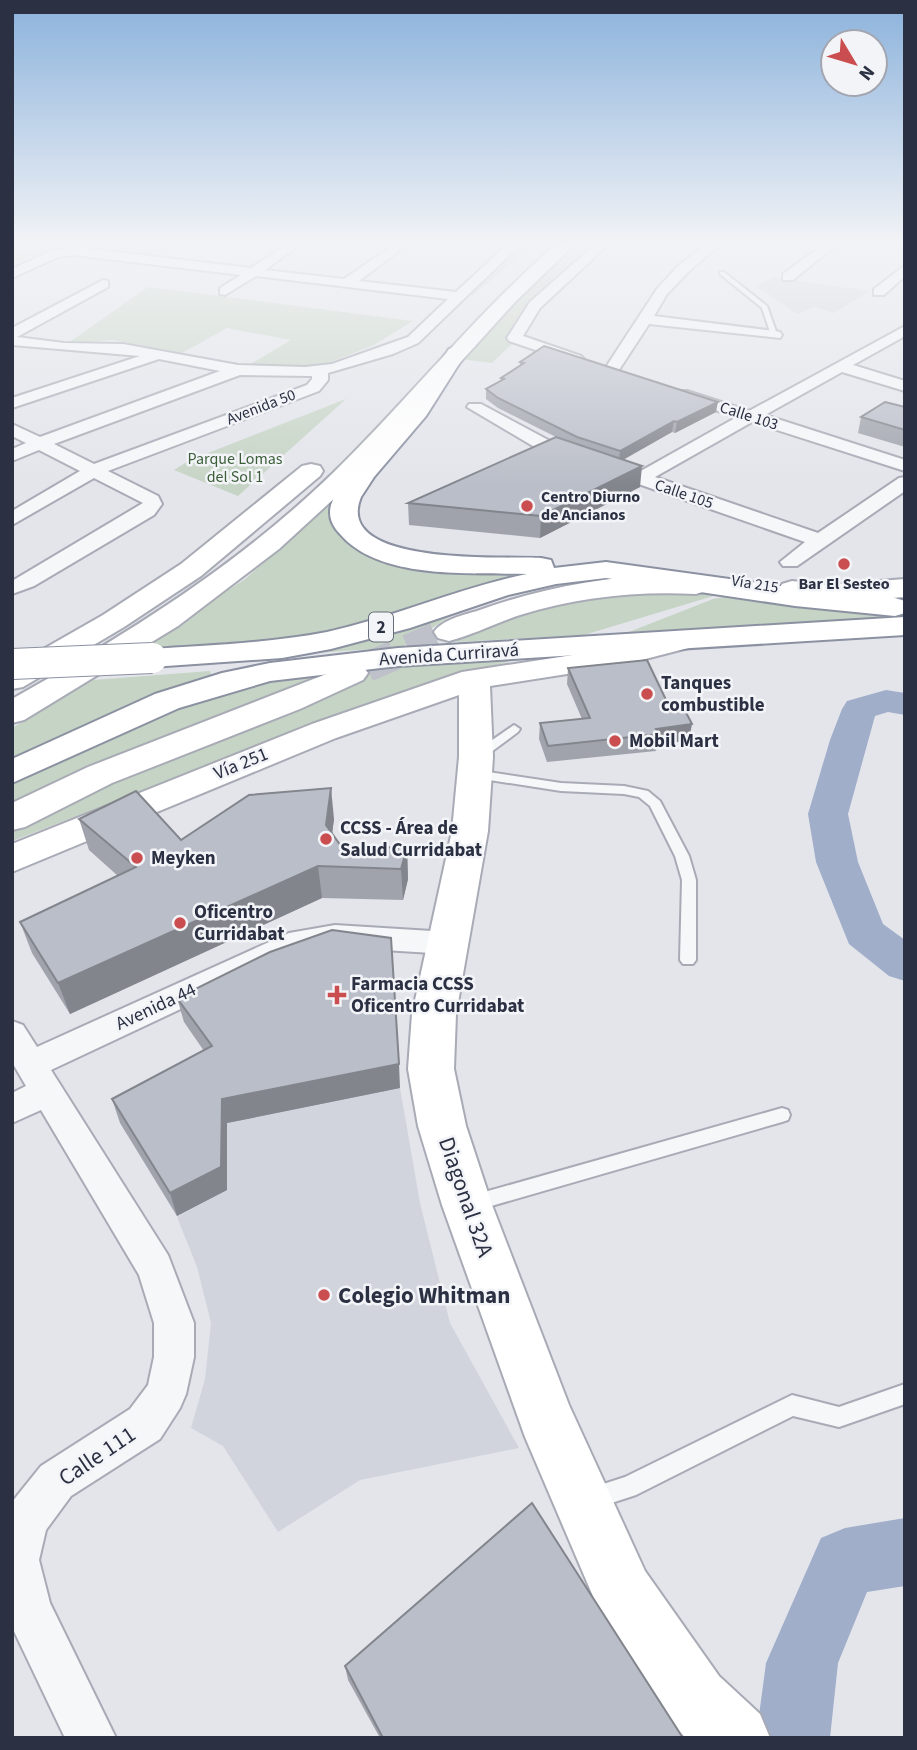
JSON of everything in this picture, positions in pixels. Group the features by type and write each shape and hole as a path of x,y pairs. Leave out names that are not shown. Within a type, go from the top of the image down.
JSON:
{"main road":[{"path":"415,364 456,324"},
{"path":"12,713 142,636 228,577 288,528 381,438 484,324"},
{"path":"456,353 419,410 352,490 342,509 349,532 374,547 408,559 606,569"},
{"path":"12,680 175,582 274,504 325,457"},
{"name":"Avenida Curriravá","path":"12,664 282,649 331,640 399,622 500,588 606,569 836,603 905,607"},
{"name":"Vía 215","path":"606,569 694,575 827,594 905,588"},
{"path":"449,632 524,603 596,587 659,583 723,587"},
{"name":"Avenida Curriravá","path":"12,772 167,701 233,680 305,666 398,657 905,626"},
{"name":"Vía 251","path":"12,859 311,736 473,679 618,657 685,640"},
{"path":"12,818 100,775 288,702 352,673"},
{"name":"Diagonal 32A","path":"473,679 488,753 434,1014 431,1069 442,1126 467,1205 545,1417 623,1593 654,1643 695,1700 736,1738"},
{"path":"12,826 58,795"}],"street":[{"path":"12,334 31,324"},
{"path":"12,341 64,347 123,348 238,370 320,370 354,363 413,340 429,324"},
{"path":"523,324 514,338 606,369 642,324"},
{"path":"677,324 775,335"},
{"path":"639,479 905,330"},
{"path":"25,359 64,347"},
{"path":"12,403 160,355"},
{"path":"839,366 905,386"},
{"path":"12,456 42,442 238,370"},
{"name":"Avenida 50","path":"12,519 95,470 313,388 320,380 320,370"},
{"name":"Calle 103","path":"662,387 905,466"},
{"name":"Calle 105","path":"475,407 544,445 821,541"},
{"path":"12,429 95,470 151,500 153,504 147,511 27,582 12,588"},
{"path":"790,562 905,482"},
{"name":"Avenida 44","path":"25,1075 299,941 335,936 448,943"},
{"name":"Calle 111","path":"25,1075 155,1268 174,1323 174,1357 166,1394 145,1424 55,1481 27,1519 16,1560 29,1609 90,1738"}],"lane":[{"path":"771,324 775,335"},
{"path":"488,753 561,787 624,790 642,794 655,804 682,856 689,880 688,960"},
{"path":"467,1205 782,1115"},
{"path":"582,1501 628,1487 792,1405 839,1417 905,1394"}],"shaded area":[{"name":"Colegio Whitman","path":"400,1088 420,1203 450,1323 519,1448 360,1480 278,1532 223,1446 191,1428 205,1379 211,1323 197,1267 177,1217 227,1190 227,1123"}],"green space":[{"path":"96,324 409,324 374,345 323,365 249,365 291,340 227,328 182,353 113,340 68,343"},
{"path":"493,324 521,324 514,342 492,363 460,359"},
{"name":"Parque Lomas del Sol 1","path":"346,399 238,496 174,470 190,460"},
{"path":"338,496 330,520 342,536 367,551 396,563 570,569 344,630 258,643 131,650 244,580"},
{"path":"634,586 720,594 584,635 457,642 453,634 474,624"},
{"path":"729,596 905,613 905,617 629,632 713,599"},
{"path":"462,609 402,647 300,654"},
{"path":"536,654 407,690 12,841 12,780 155,713 286,674"},
{"path":"210,671 212,679 12,767 12,728 93,680"}],"building":[{"path":"544,346 718,402 677,422 674,421 620,451 577,437 498,398 486,389 504,379 501,378"},
{"path":"885,402 905,407 905,430 861,417"},
{"path":"556,437 642,466 541,516 408,503"},
{"path":"647,660 667,702 680,701 692,724 656,729 659,734 548,746 540,723 590,718 568,668"},
{"path":"331,788 326,825 341,846 407,848 401,869 318,866 58,983 20,922 136,867 79,819 136,791 181,840 249,795"},
{"name":"Oficentro Curridabat","path":"332,930 391,938 399,1064 222,1099 221,1167 170,1193 112,1099 212,1046 177,998 270,952"},
{"path":"532,1503 683,1738 383,1738 345,1666"}],"waterway":[{"path":"905,704 886,701 860,709 848,740 828,814 837,862 865,933 905,964"},
{"path":"793,1738 802,1663 845,1562 905,1552"}],"tunnel":[{"path":"367,667 449,632"}],"place":[{"name":"Centro Diurno de Ancianos","path":"527,506"},
{"name":"Bar El Sesteo","path":"844,564"},
{"name":"Tanques combustible","path":"647,694"},
{"name":"Mobil Mart","path":"615,741"},
{"name":"CCSS - Área de Salud Curridabat","path":"326,839"},
{"name":"Meyken","path":"137,858"},
{"name":"Oficentro Curridabat","path":"180,923"},
{"name":"Farmacia CCSS Oficentro Curridabat","path":"337,995"},
{"name":"Colegio Whitman","path":"324,1295"}]}
